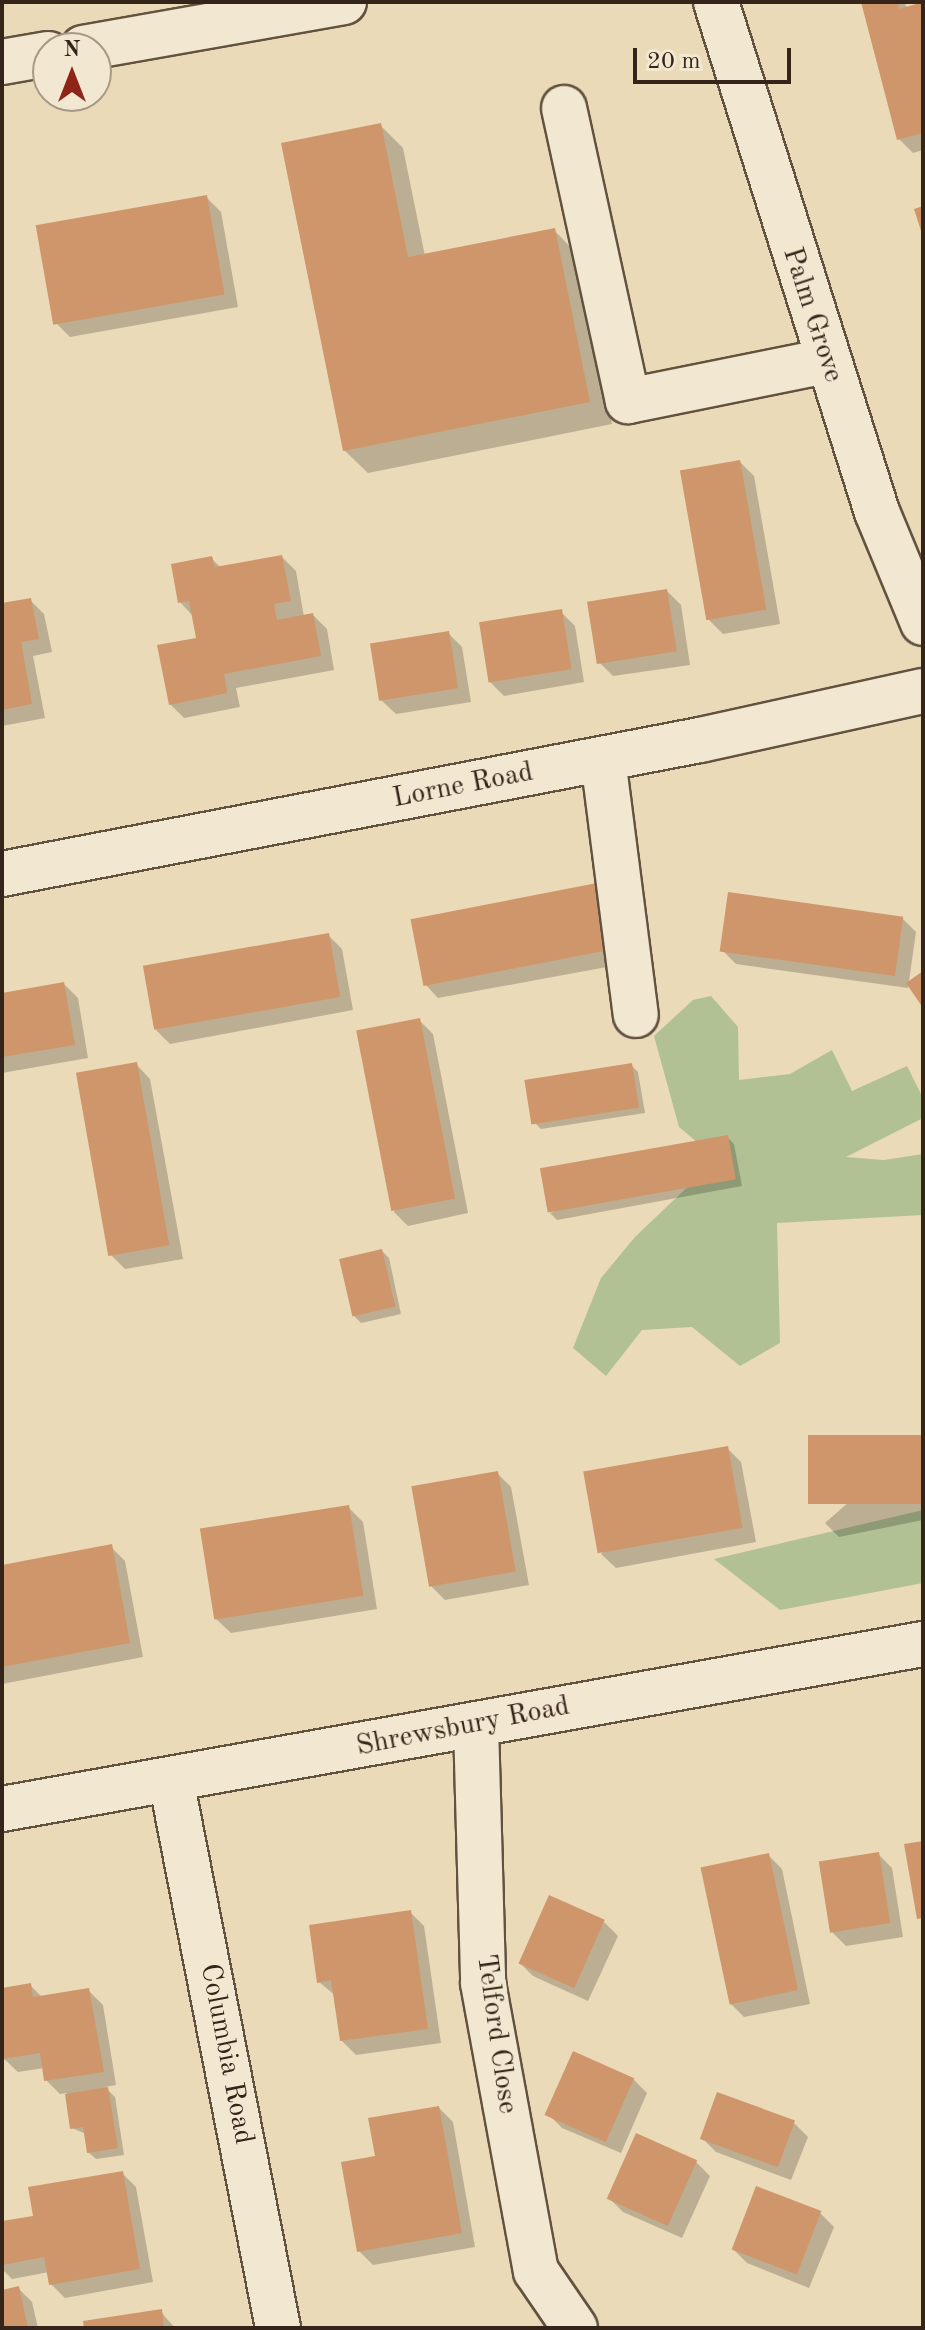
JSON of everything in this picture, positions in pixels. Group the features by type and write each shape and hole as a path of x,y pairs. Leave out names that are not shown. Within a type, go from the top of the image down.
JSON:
{"street":[{"path":"112,43 344,2"},
{"name":"Palm Grove","path":"716,2 877,512 923,623"},
{"path":"2,62 32,57"},
{"path":"564,108 628,401 827,361"},
{"name":"Lorne Road","path":"2,874 603,759 923,691"},
{"path":"603,759 636,1015"},
{"name":"Shrewsbury Road","path":"2,1809 923,1644"},
{"name":"Telford Close","path":"476,1725 483,1983 536,2271 575,2328"},
{"name":"Columbia Road","path":"171,1780 278,2328"}],"green space":[{"path":"711,996 738,1027 739,1080 790,1074 832,1050 852,1091 907,1066 923,1098 923,1118 846,1157 884,1160 923,1154 923,1215 777,1223 780,1343 740,1366 692,1327 642,1330 606,1376 573,1348 601,1278 635,1237 717,1159 679,1127 654,1036 693,1000"},
{"path":"923,1510 923,1583 780,1610 714,1559"}],"building":[{"path":"861,2 898,2 899,9 923,2 923,133 897,140"},
{"path":"381,123 408,257 555,228 590,402 343,451 281,143"},
{"path":"207,195 225,294 53,325 36,225"},
{"path":"923,206 923,234 922,234 914,209"},
{"path":"740,460 766,610 706,620 680,471"},
{"path":"282,555 291,601 274,604 277,620 313,613 321,656 224,674 227,693 169,705 157,645 196,638 189,601 178,603 171,564 212,556 215,567"},
{"path":"667,589 677,651 597,664 587,602"},
{"path":"31,598 39,639 21,642 32,704 2,710 2,603"},
{"path":"562,609 572,669 489,682 479,622"},
{"path":"449,631 458,688 379,701 370,644"},
{"path":"597,883 610,950 423,986 410,919"},
{"path":"728,892 903,917 895,976 720,951"},
{"path":"329,933 340,997 154,1030 143,966"},
{"path":"923,971 923,1008 906,983"},
{"path":"64,982 75,1045 2,1057 2,993"},
{"path":"420,1018 455,1199 391,1211 356,1030"},
{"path":"137,1062 169,1245 108,1256 76,1073"},
{"path":"632,1063 639,1107 531,1124 524,1080"},
{"path":"728,1135 736,1179 548,1212 540,1168"},
{"path":"382,1249 395,1306 352,1316 339,1259"},
{"path":"808,1435 923,1435 923,1504 808,1504"},
{"path":"728,1446 742,1528 598,1553 583,1472"},
{"path":"498,1471 516,1571 429,1587 411,1486"},
{"path":"349,1505 363,1596 214,1619 200,1529"},
{"path":"112,1544 130,1643 2,1667 2,1565"},
{"path":"923,1841 923,1918 917,1919 904,1844"},
{"path":"879,1852 890,1923 830,1933 819,1862"},
{"path":"769,1853 798,1990 730,2004 701,1868"},
{"path":"549,1895 605,1920 574,1988 518,1964"},
{"path":"411,1910 428,2029 340,2041 331,1980 317,1983 309,1925"},
{"path":"31,1983 33,1997 89,1988 104,2072 44,2081 40,2053 2,2059 2,1988"},
{"path":"573,2051 634,2078 606,2142 545,2115"},
{"path":"108,2087 118,2148 87,2153 83,2127 70,2129 65,2094"},
{"path":"717,2092 795,2120 778,2167 700,2139"},
{"path":"439,2106 462,2233 357,2252 341,2162 375,2156 368,2118"},
{"path":"636,2133 697,2160 668,2226 607,2199"},
{"path":"123,2171 140,2269 49,2285 44,2257 2,2265 2,2221 33,2216 28,2187"},
{"path":"756,2186 821,2211 797,2275 732,2249"},
{"path":"19,2286 28,2328 2,2328 2,2290"},
{"path":"162,2309 164,2328 84,2328 83,2321"}]}
